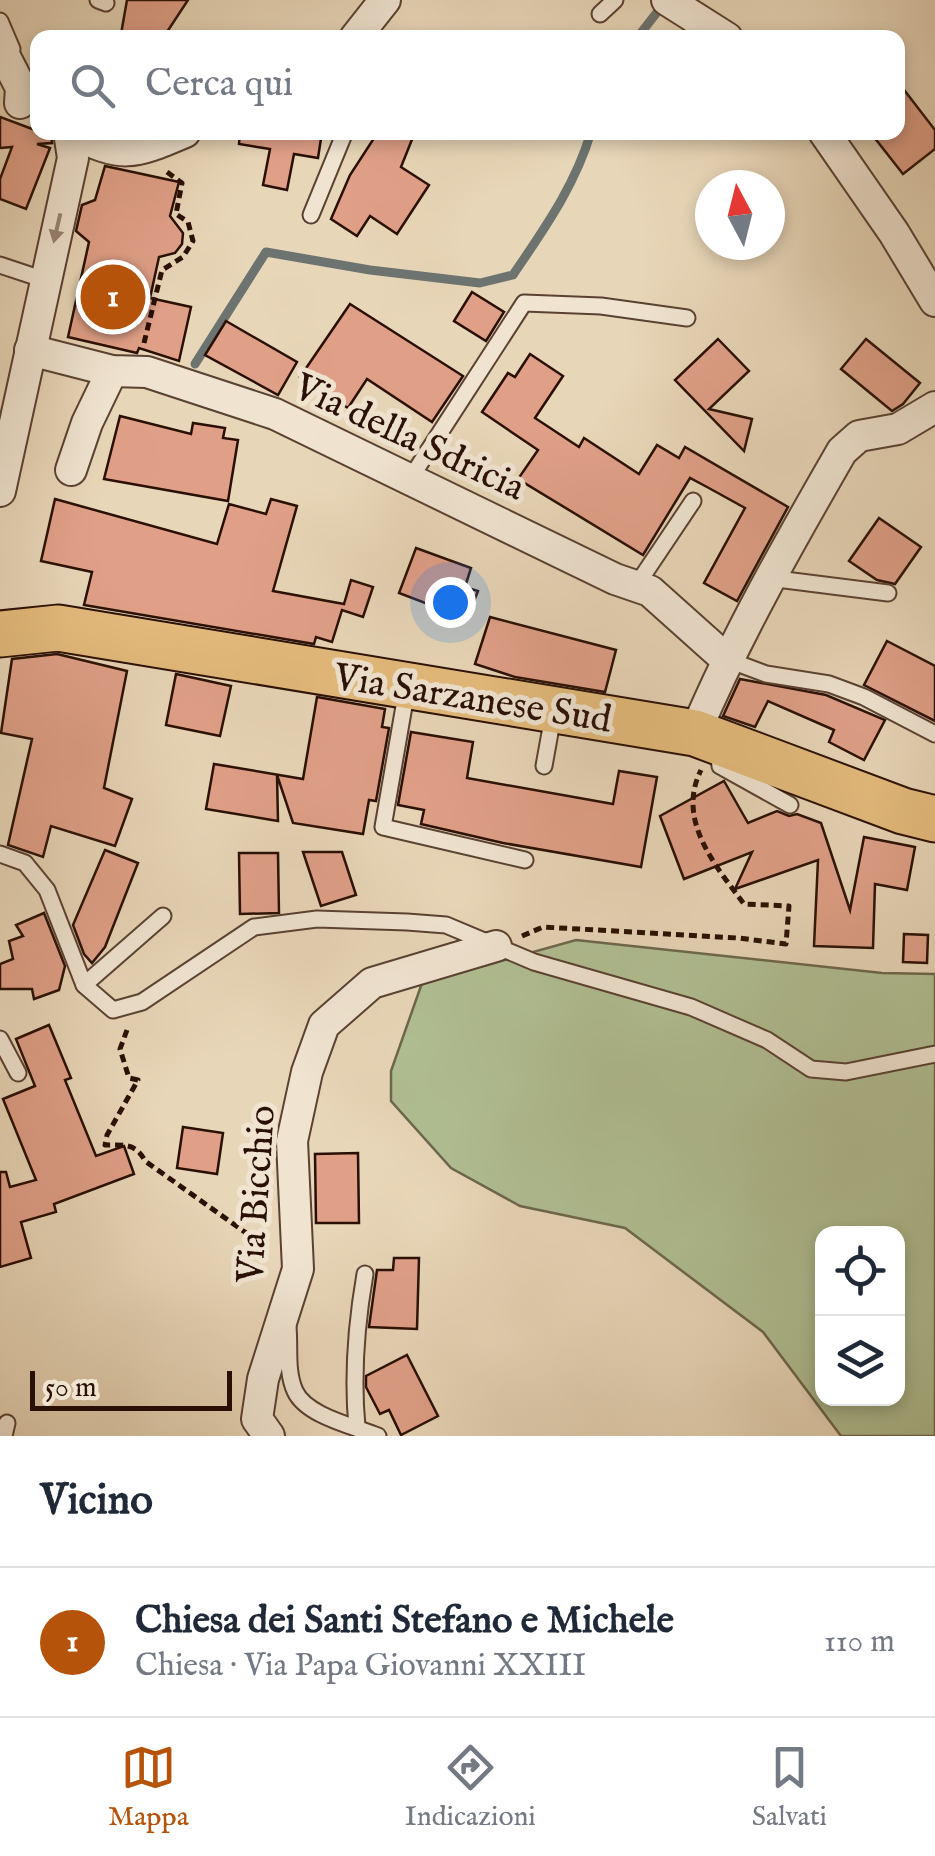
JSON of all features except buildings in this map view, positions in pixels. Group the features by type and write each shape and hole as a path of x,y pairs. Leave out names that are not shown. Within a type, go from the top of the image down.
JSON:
{"main road":[{"name":"Via Sarzanese Sud","path":"0,634 58,628 706,736 935,819"}],"street":[{"path":"361,30 385,0"},
{"path":"667,0 714,30"},
{"path":"0,47 16,94"},
{"path":"0,490 4,456 73,158 70,140"},
{"path":"85,140 106,150 136,151 164,140"},
{"path":"830,140 935,301"},
{"name":"Via della Sdricia","path":"30,350 125,371 275,414 650,591 726,659"},
{"path":"71,470 87,423 125,371"},
{"path":"706,736 726,659 842,451 860,436 898,429 935,407"},
{"name":"Via Bicchio","path":"269,1436 256,1419 264,1379 298,1270 292,1140 307,1072 324,1025 372,983 496,946"}],"lane":[{"path":"600,14 615,0"},
{"path":"0,20 23,78 16,94"},
{"path":"311,215 342,140"},
{"path":"0,265 45,280"},
{"path":"410,479 524,303 602,306 687,318"},
{"path":"636,586 693,501"},
{"path":"769,578 888,594"},
{"path":"726,659 766,674 829,684 864,697 935,734"},
{"path":"408,688 382,828 524,860"},
{"path":"544,766 554,710"},
{"path":"706,736 720,766 790,805"},
{"path":"0,854 24,863 47,890 84,985 114,1010 142,1002 254,927 317,920 446,924 550,967 692,1007 767,1040 811,1069 846,1072 935,1054"},
{"path":"84,985 164,916"},
{"path":"0,1039 18,1072"},
{"path":"357,1427 352,1383 356,1322 365,1274"},
{"path":"287,1302 289,1365 296,1394 324,1416 378,1436"}],"path":[{"path":"125,371 162,270 183,257 193,241 188,222 176,214 182,183 136,151"},
{"path":"496,946 544,927 786,944 789,906 744,904 710,858 692,820 706,736"},
{"path":"124,1007 136,1028 123,1033 120,1049 129,1078 138,1080 105,1145 133,1146 145,1161 256,1240 281,1275 287,1302"}],"green space":[{"path":"576,940 882,973 935,974 935,1436 841,1436 818,1406 905,1406 905,1226 815,1226 815,1401 763,1332 625,1228 520,1206 451,1168 391,1101 391,1071 422,983"}],"waterway":[{"path":"643,30 658,11"},
{"path":"195,364 266,252 480,283 513,275 567,189 588,140"}],"place":[{"name":"Chiesa dei Santi Stefano e Michele","path":"113,297"}]}
